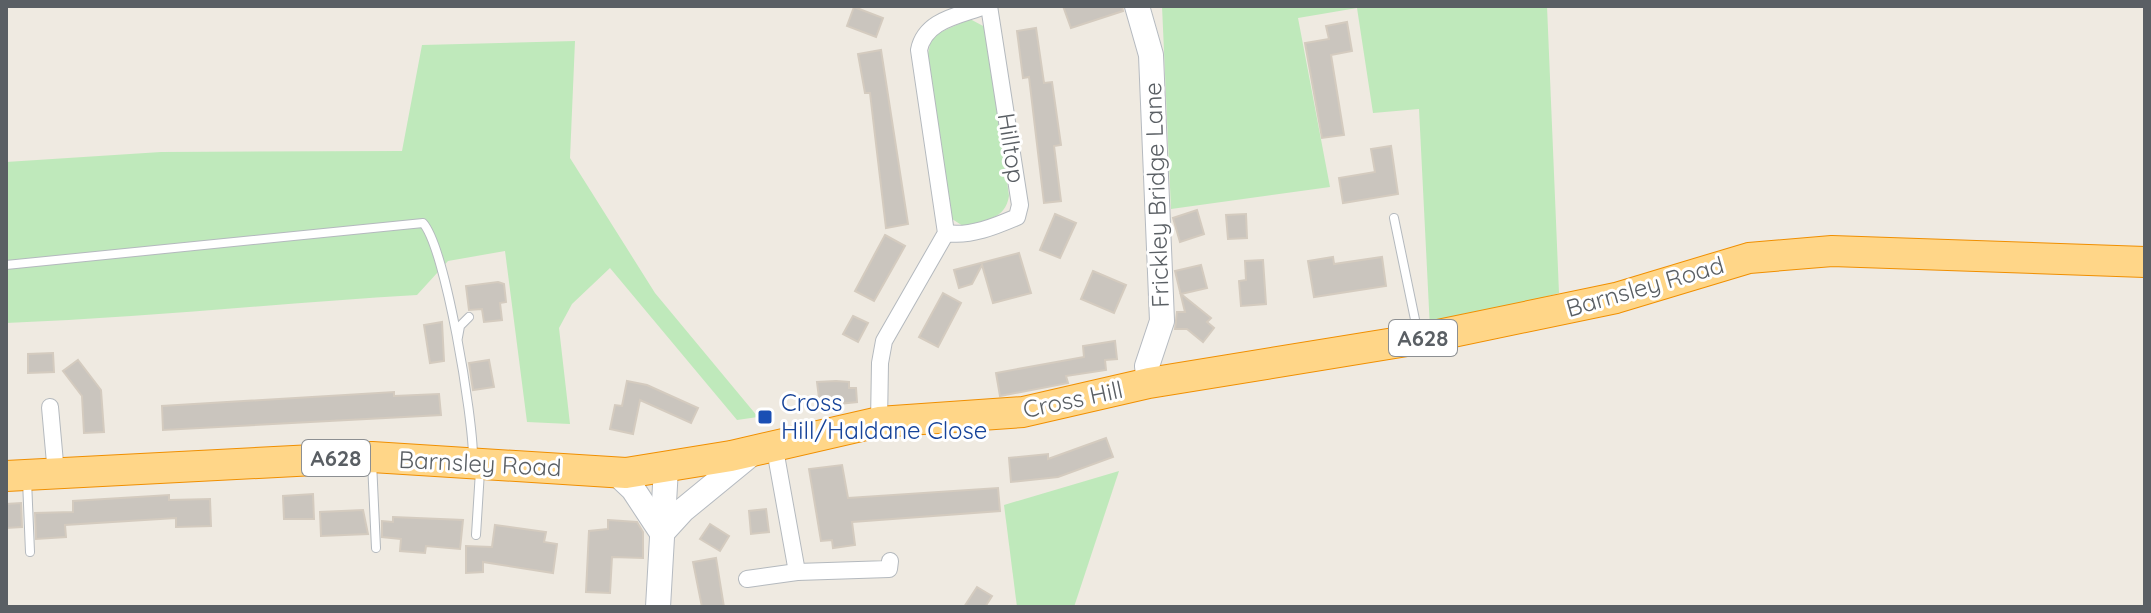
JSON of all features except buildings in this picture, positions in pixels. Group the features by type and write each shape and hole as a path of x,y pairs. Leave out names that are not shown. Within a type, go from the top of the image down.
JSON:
{"highway":[{"name":"Barnsley Road","path":"1149,383 1419,339 1577,307 1749,258 1797,251 2145,262"},
{"name":"Cross Hill","path":"666,468 879,422 1023,412 1149,383"},
{"name":"Barnsley Road","path":"16,476 372,457 615,472 666,468"}],"street":[{"path":"879,422 880,363 884,341 946,233 919,50 922,37 932,25 987,6"},
{"name":"Hilltop","path":"946,233 960,235 1002,223 1017,217 1020,205 987,6"},
{"name":"Frickley Bridge Lane","path":"1137,6 1151,55 1162,321 1147,366 1149,383"},
{"path":"50,407 56,474"},
{"path":"662,533 683,510 765,447 797,572"},
{"path":"658,607 666,468"},
{"path":"615,472 633,489 662,533"},
{"path":"747,579 797,572 889,569 890,561"}],"lane":[{"path":"1394,218 1419,339"},
{"path":"6,265 419,222 428,229 457,339 477,462 476,535"},
{"path":"457,339 460,326 469,317"},
{"path":"372,457 376,548"},
{"path":"16,476 30,552"}],"green space":[{"path":"1162,6 1547,6 1559,293 1430,329 1419,109 1373,113 1357,8 1298,18 1330,187 1171,209"},
{"path":"970,19 985,27 1009,196 1007,204 998,214 963,226 949,217 927,58 932,36"},
{"path":"575,41 570,158 655,293 758,417 737,420 610,268 572,304 559,328 570,424 527,422 505,251 448,261 417,295 6,323 6,162 161,152 402,151 422,45"},
{"path":"1119,471 1074,607 1017,607 1004,505"}],"place":[{"name":"Cross Hill/Haldane Close","path":"765,417"}]}
